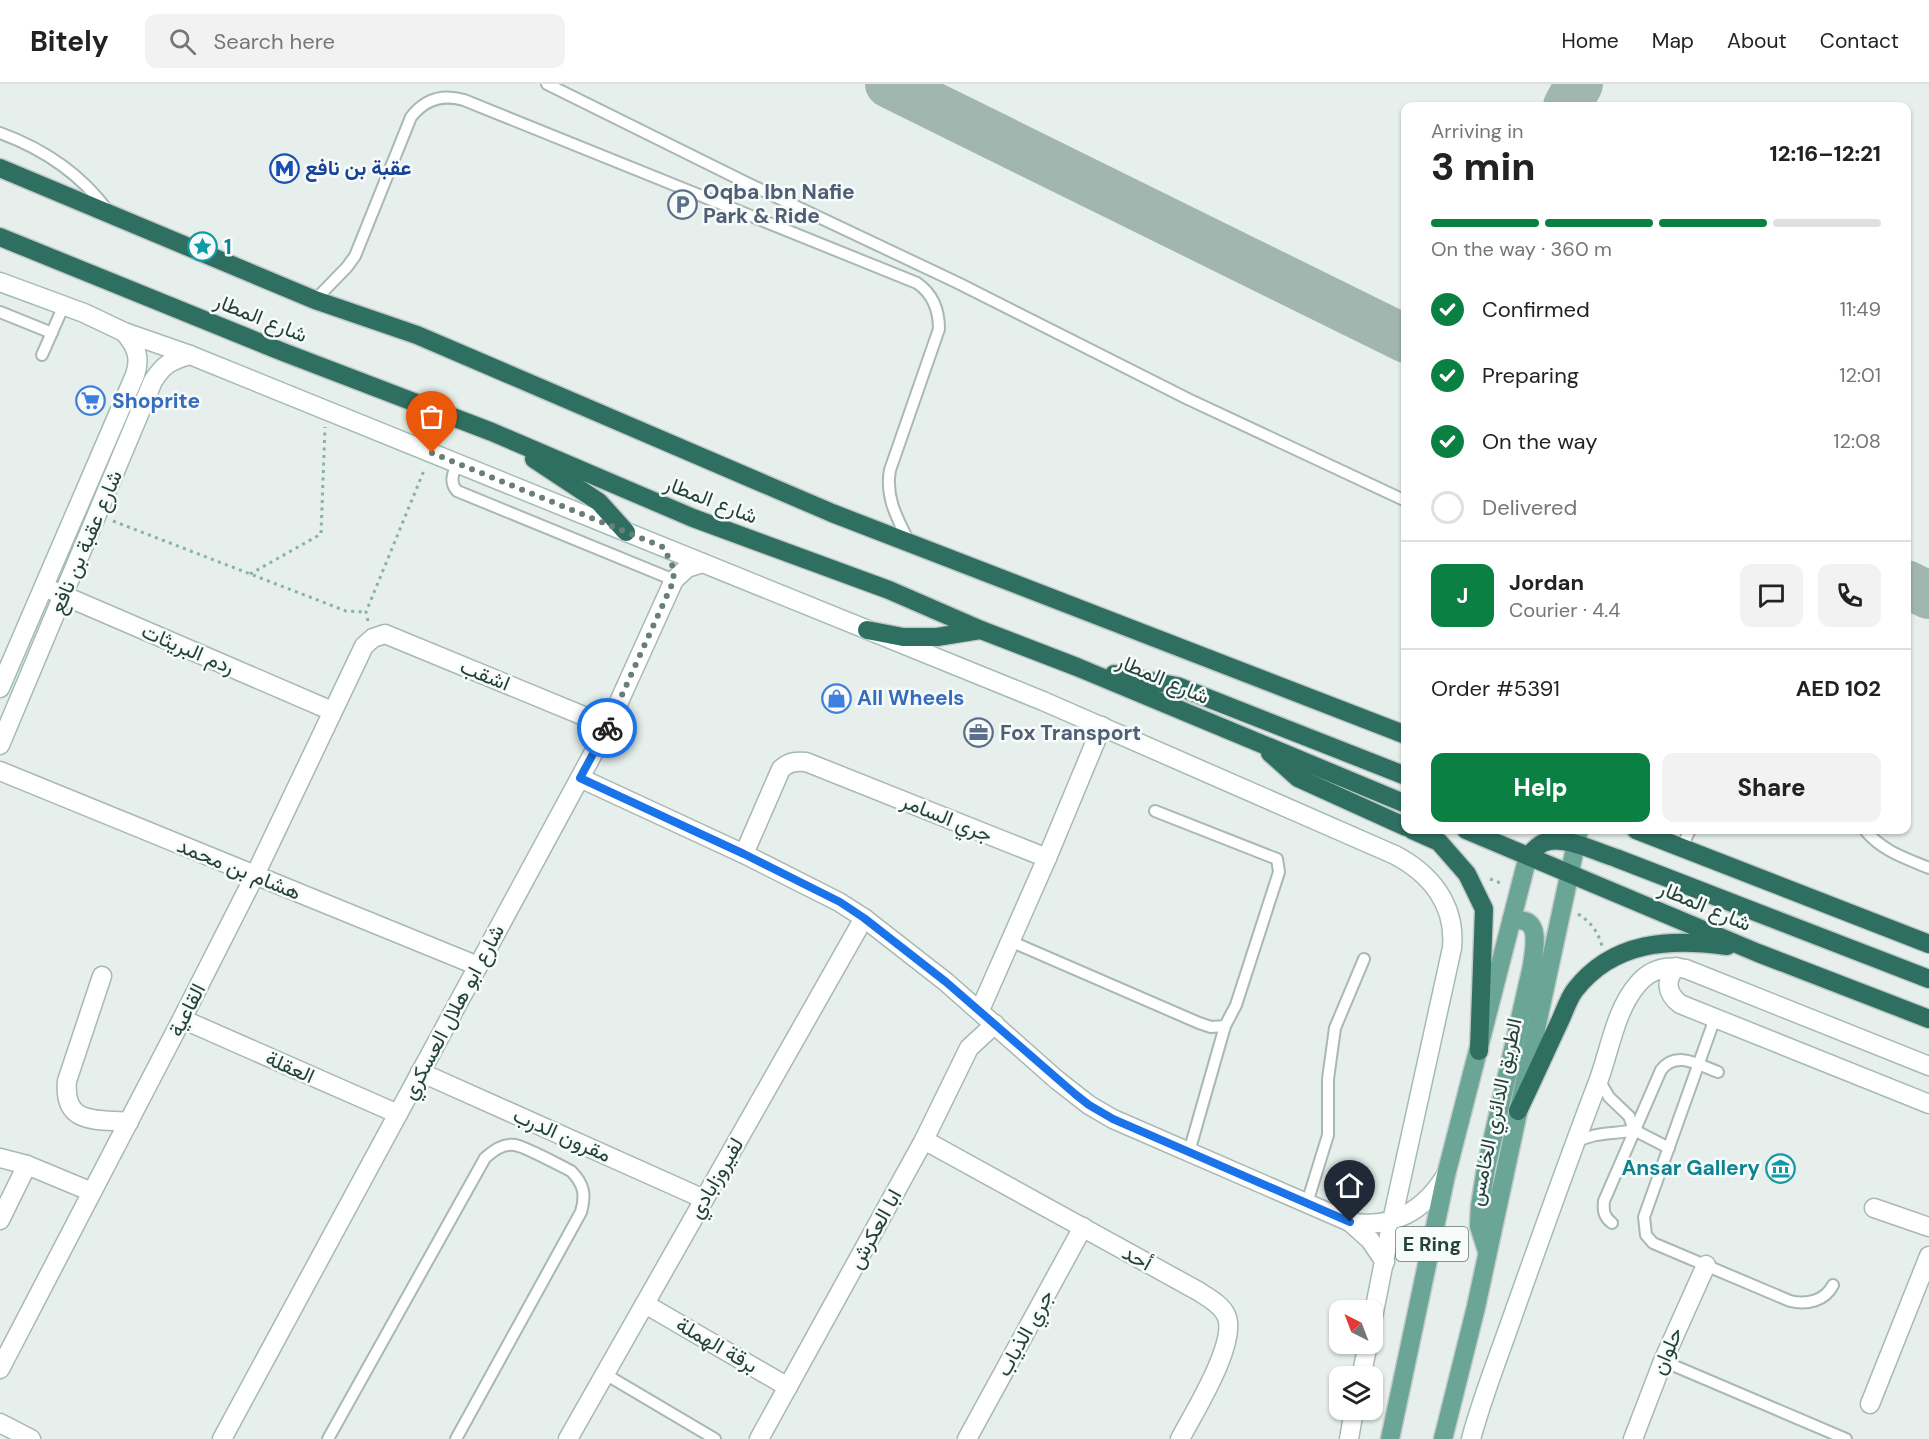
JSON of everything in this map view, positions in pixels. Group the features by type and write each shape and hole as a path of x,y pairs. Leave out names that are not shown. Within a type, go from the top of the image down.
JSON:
{"highway":[{"name":"شارع المطار","path":"0,168 315,300 417,335 832,513 1401,733"},
{"name":"شارع المطار","path":"0,237 283,352 492,432 693,518 890,590 981,630 1077,667 1401,802"},
{"path":"492,432 587,493 604,506 626,532"},
{"path":"867,630 903,637 937,637 981,630"},
{"path":"1077,667 1177,686 1401,774"},
{"path":"1260,744 1298,778 1401,825"},
{"path":"1421,834 1439,842 1467,874 1484,909 1479,1051"},
{"name":"شارع المطار","path":"1476,834 1758,953 1929,1019"},
{"path":"1646,834 1929,944"},
{"path":"1528,856 1542,843 1578,837 1616,858 1929,979"},
{"path":"1518,1112 1574,990 1607,959 1645,945 1682,942 1708,943 1758,953"}],"main road":[{"name":"الطريق الدائري الخامس","path":"1443,1439 1476,1307 1578,837"},
{"name":"الطريق الدائري الخامس","path":"1390,1439 1446,1175 1528,856"},
{"path":"1487,1253 1479,1226 1484,1178 1532,966 1534,937 1532,927 1527,921 1512,919"}],"street":[{"path":"0,282 64,305 124,332 189,355 326,410 1102,726 1395,855 1419,870 1438,891 1449,912 1453,936 1452,948 1377,1300"},
{"name":"شارع عقبة بن نافع","path":"0,688 135,375 138,355 134,344 124,332"},
{"name":"شارع عقبة بن نافع","path":"0,745 153,381 161,368 171,361 189,355"},
{"path":"663,547 672,564 674,580"},
{"path":"674,580 687,568 703,563"},
{"name":"شارع ابو هلال العسكري","path":"222,1439 608,726 674,580"},
{"name":"ردم البريثات","path":"44,587 332,711"},
{"name":"اشقب","path":"368,642 385,634 608,726"},
{"name":"القاعية","path":"0,1369 255,875 332,711 368,642"},
{"path":"980,1010 1102,726"},
{"name":"جري السامر","path":"744,854 781,769 788,763 796,761 806,762 1047,858"},
{"name":"هشام بن محمد","path":"0,771 478,966"},
{"path":"580,778 744,854 840,902 864,918 980,1010 1057,1080 1089,1105 1113,1119 1350,1222 1371,1225 1392,1221 1409,1214 1437,1191 1446,1175"},
{"name":"لفيروزابادي","path":"568,1439 864,918"},
{"path":"1676,967 1668,979 1670,993 1680,1004 1929,1104"},
{"path":"1475,1436 1573,1144 1599,1080 1626,1002 1644,978 1659,969 1676,967 1929,1066"},
{"path":"102,976 67,1081 66,1098 72,1110 81,1117 129,1122"},
{"name":"العقلة","path":"182,1019 398,1114"},
{"name":"ابا العكرش","path":"759,1439 924,1140 969,1048 995,1024"},
{"name":"مقرون الدرب","path":"420,1072 705,1199"},
{"name":"أحد","path":"924,1140 1197,1291 1225,1312 1229,1323 1222,1358 1180,1439"},
{"path":"0,1158 27,1165 92,1192"},
{"path":"0,1220 27,1165"},
{"path":"1874,1208 1929,1227"},
{"path":"1350,1222 1370,1240 1385,1262"},
{"name":"جري الذياب","path":"967,1439 1083,1227"},
{"path":"1870,1404 1929,1256"},
{"name":"حلوان","path":"1632,1439 1663,1361 1706,1265"},
{"name":"برقة الهملة","path":"645,1304 788,1387"},
{"path":"1348,1439 1352,1420"},
{"path":"0,1424 31,1439"}],"lane":[{"path":"547,84 958,283 1188,399 1401,499"},
{"path":"315,300 355,256 411,117 428,101 447,97 464,100 906,279 924,288 933,300 939,319 939,329 890,470 887,485 895,515 909,542"},
{"path":"0,133 37,148 70,171 86,185 112,216"},
{"path":"42,355 64,305"},
{"path":"0,312 52,333"},
{"path":"457,463 452,486 457,491 674,580"},
{"path":"1155,811 1277,858 1279,872 1236,1005 1225,1026 1190,1152"},
{"path":"1681,848 1688,834"},
{"path":"1869,834 1891,852 1929,868"},
{"path":"1010,941 1199,1023 1211,1027 1225,1026"},
{"path":"1306,1203 1328,1135 1328,1079 1335,1028 1364,958"},
{"path":"1715,1018 1644,1218 1646,1235 1653,1243 1790,1301 1800,1303 1826,1296 1833,1285"},
{"path":"1612,1223 1606,1219 1603,1211 1604,1201 1664,1065 1681,1059 1718,1072"},
{"path":"1599,1080 1609,1097 1629,1116 1634,1130"},
{"path":"1573,1144 1596,1134 1634,1130 1669,1148"},
{"path":"328,1439 485,1158 503,1146 515,1145 571,1171 579,1178 584,1199 581,1212 456,1439"},
{"path":"1663,1361 1846,1439"},
{"path":"605,1374 715,1439"}],"path":[{"path":"250,574 321,534 326,410"},
{"path":"368,642 366,612 432,453"},
{"path":"97,514 346,610 366,612"}],"taxiway":[{"path":"889,84 1401,337"},
{"path":"1569,102 1579,84"},
{"path":"1911,586 1929,595"}],"way so far":[{"path":"432,453 663,547 672,564 674,580 607,728"}],"place":[{"name":"عقبة بن نافع","path":"284,168"},
{"name":"Oqba Ibn Nafie Park & Ride","path":"682,204"},
{"name":"1","path":"203,247"},
{"name":"Shoprite","path":"91,401"},
{"name":"All Wheels","path":"836,698"},
{"name":"Fox Transport","path":"979,733"},
{"name":"Ansar Gallery","path":"1781,1168"}],"route":[{"path":"607,728 580,778 744,854 840,902 946,982 1057,1080 1089,1105 1113,1119 1350,1222"}]}
